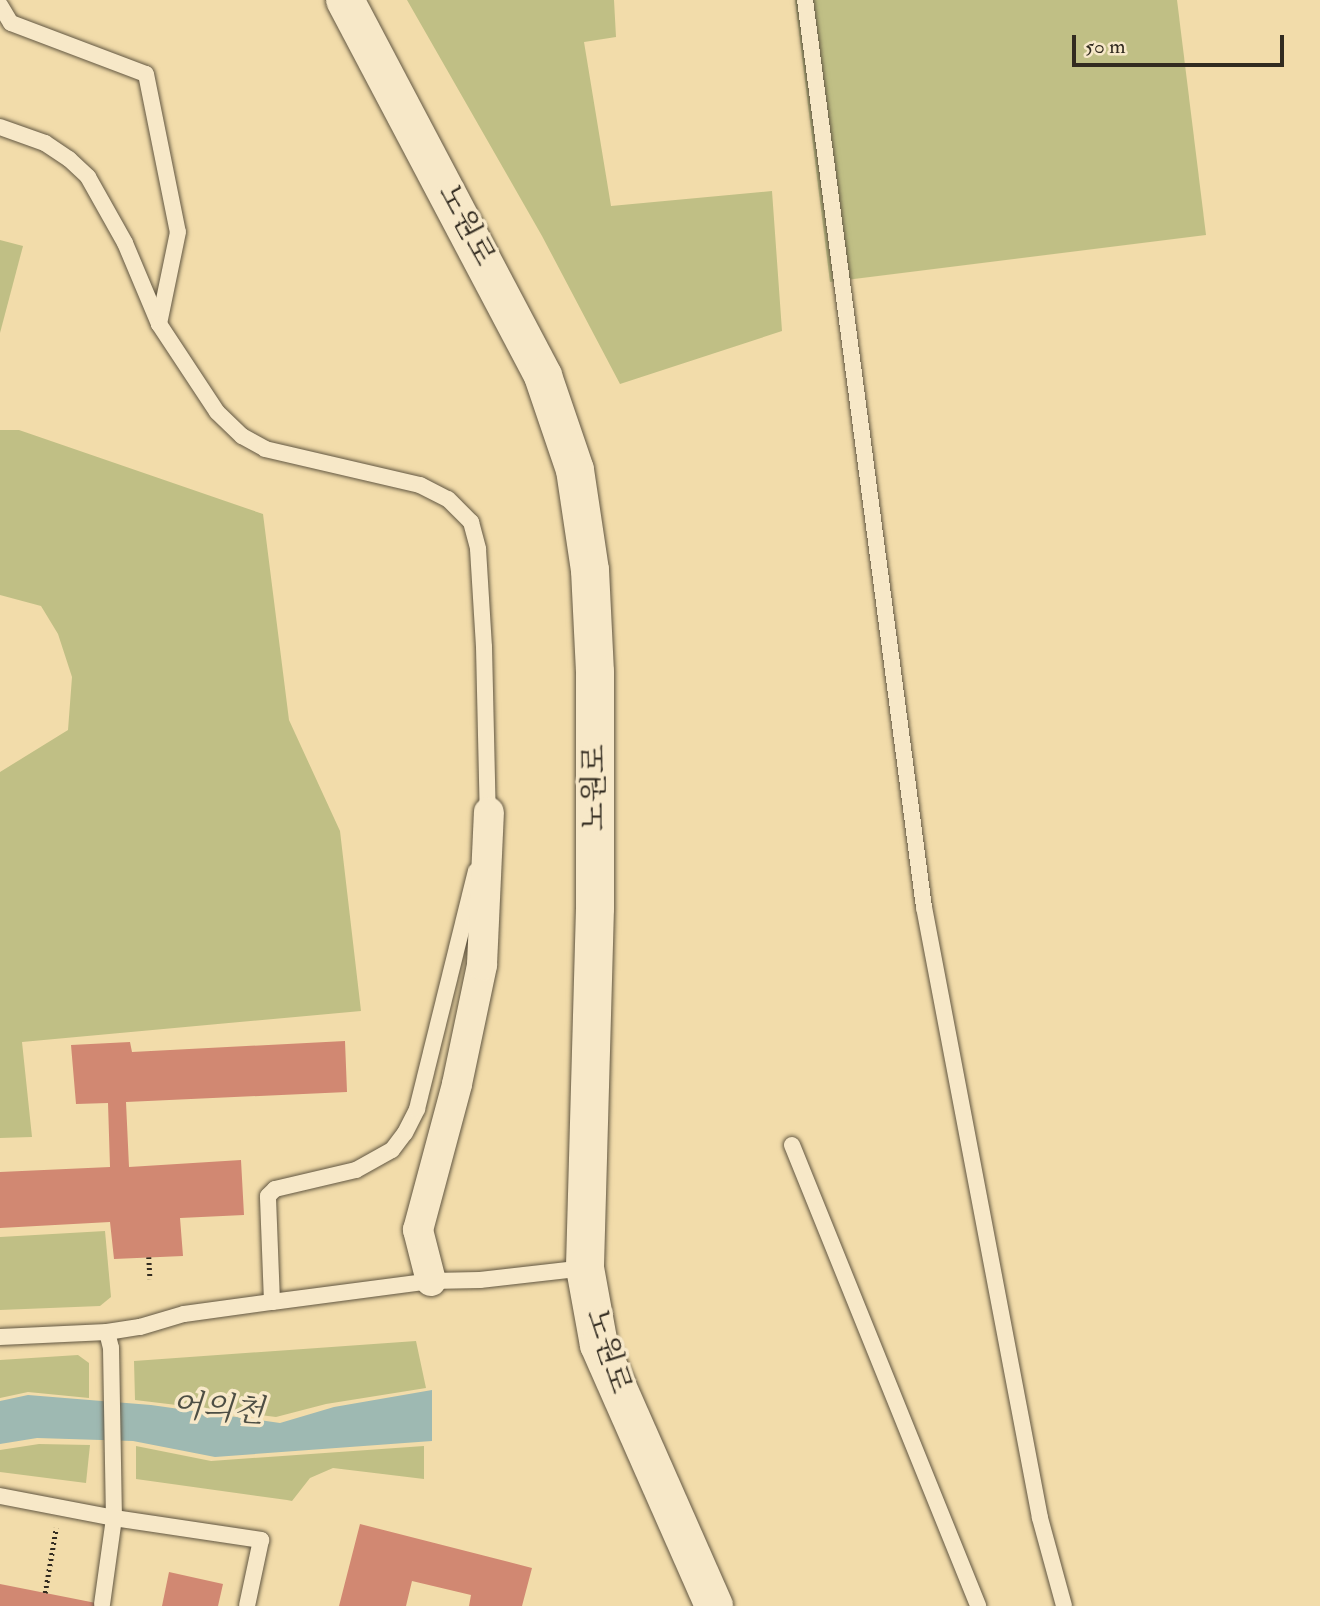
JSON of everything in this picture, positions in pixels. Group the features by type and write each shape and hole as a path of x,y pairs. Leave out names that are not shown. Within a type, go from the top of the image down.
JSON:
{"main road":[{"name":"노원로","path":"345,0 543,376 575,470 590,570 595,672 594,908 585,1268 599,1345 713,1606"}],"street":[{"path":"431,1281 418,1230 457,1084 482,965 489,812"}],"lane":[{"path":"805,0 924,908 1040,1518 1064,1606"},
{"path":"0,5 12,23 146,74 178,232 159,324"},
{"path":"0,127 45,143 69,159 88,177 125,243 159,324 217,412 242,436 265,449 420,485 448,499 471,522 478,549 484,635 489,812 417,1110 392,1150 356,1170 275,1189 268,1196 272,1302"},
{"path":"792,1145 978,1606"},
{"path":"0,1337 109,1340 139,1327 184,1314 431,1281 480,1280 585,1268"},
{"path":"102,1604 114,1518 109,1340"},
{"path":"0,1496 114,1518 261,1540 247,1606"}],"path":[{"path":"149,1257 150,1279"},
{"path":"45,1593 52,1552"}],"shaded area":[{"path":"407,0 614,0 616,37 584,42 611,206 772,191 782,331 620,384 542,236"},
{"path":"795,0 1177,0 1206,235 830,282"},
{"path":"0,240 23,246 0,333"},
{"path":"0,430 19,430 263,514 289,720 340,831 361,1011 22,1042 32,1137 0,1138 0,772 68,730 72,677 58,634 41,606 0,595"},
{"path":"105,1231 111,1297 100,1306 0,1310 0,1237"},
{"path":"416,1341 426,1388 326,1404 276,1417 135,1400 134,1361"},
{"path":"78,1355 89,1363 89,1398 28,1392 0,1398 0,1360"},
{"path":"39,1444 90,1445 86,1483 0,1472 0,1450"},
{"path":"136,1446 211,1461 424,1446 424,1479 333,1468 310,1478 292,1501 136,1479"}],"water":[{"path":"432,1390 432,1441 215,1457 133,1441 37,1438 0,1444 0,1401 28,1395 151,1405 280,1423 334,1407"}],"building":[{"path":"345,1041 347,1092 126,1102 129,1167 241,1160 244,1215 180,1218 183,1256 114,1259 110,1222 0,1228 0,1172 110,1167 108,1103 76,1104 71,1045 130,1042 132,1052"},
{"path":"360,1524 532,1568 522,1606 469,1606 471,1595 412,1581 406,1606 339,1606"},
{"path":"169,1572 223,1584 218,1606 162,1606"},
{"path":"0,1584 106,1605 106,1606 0,1606"}],"water label":[{"name":"어의천","path":"218,1409"}]}
